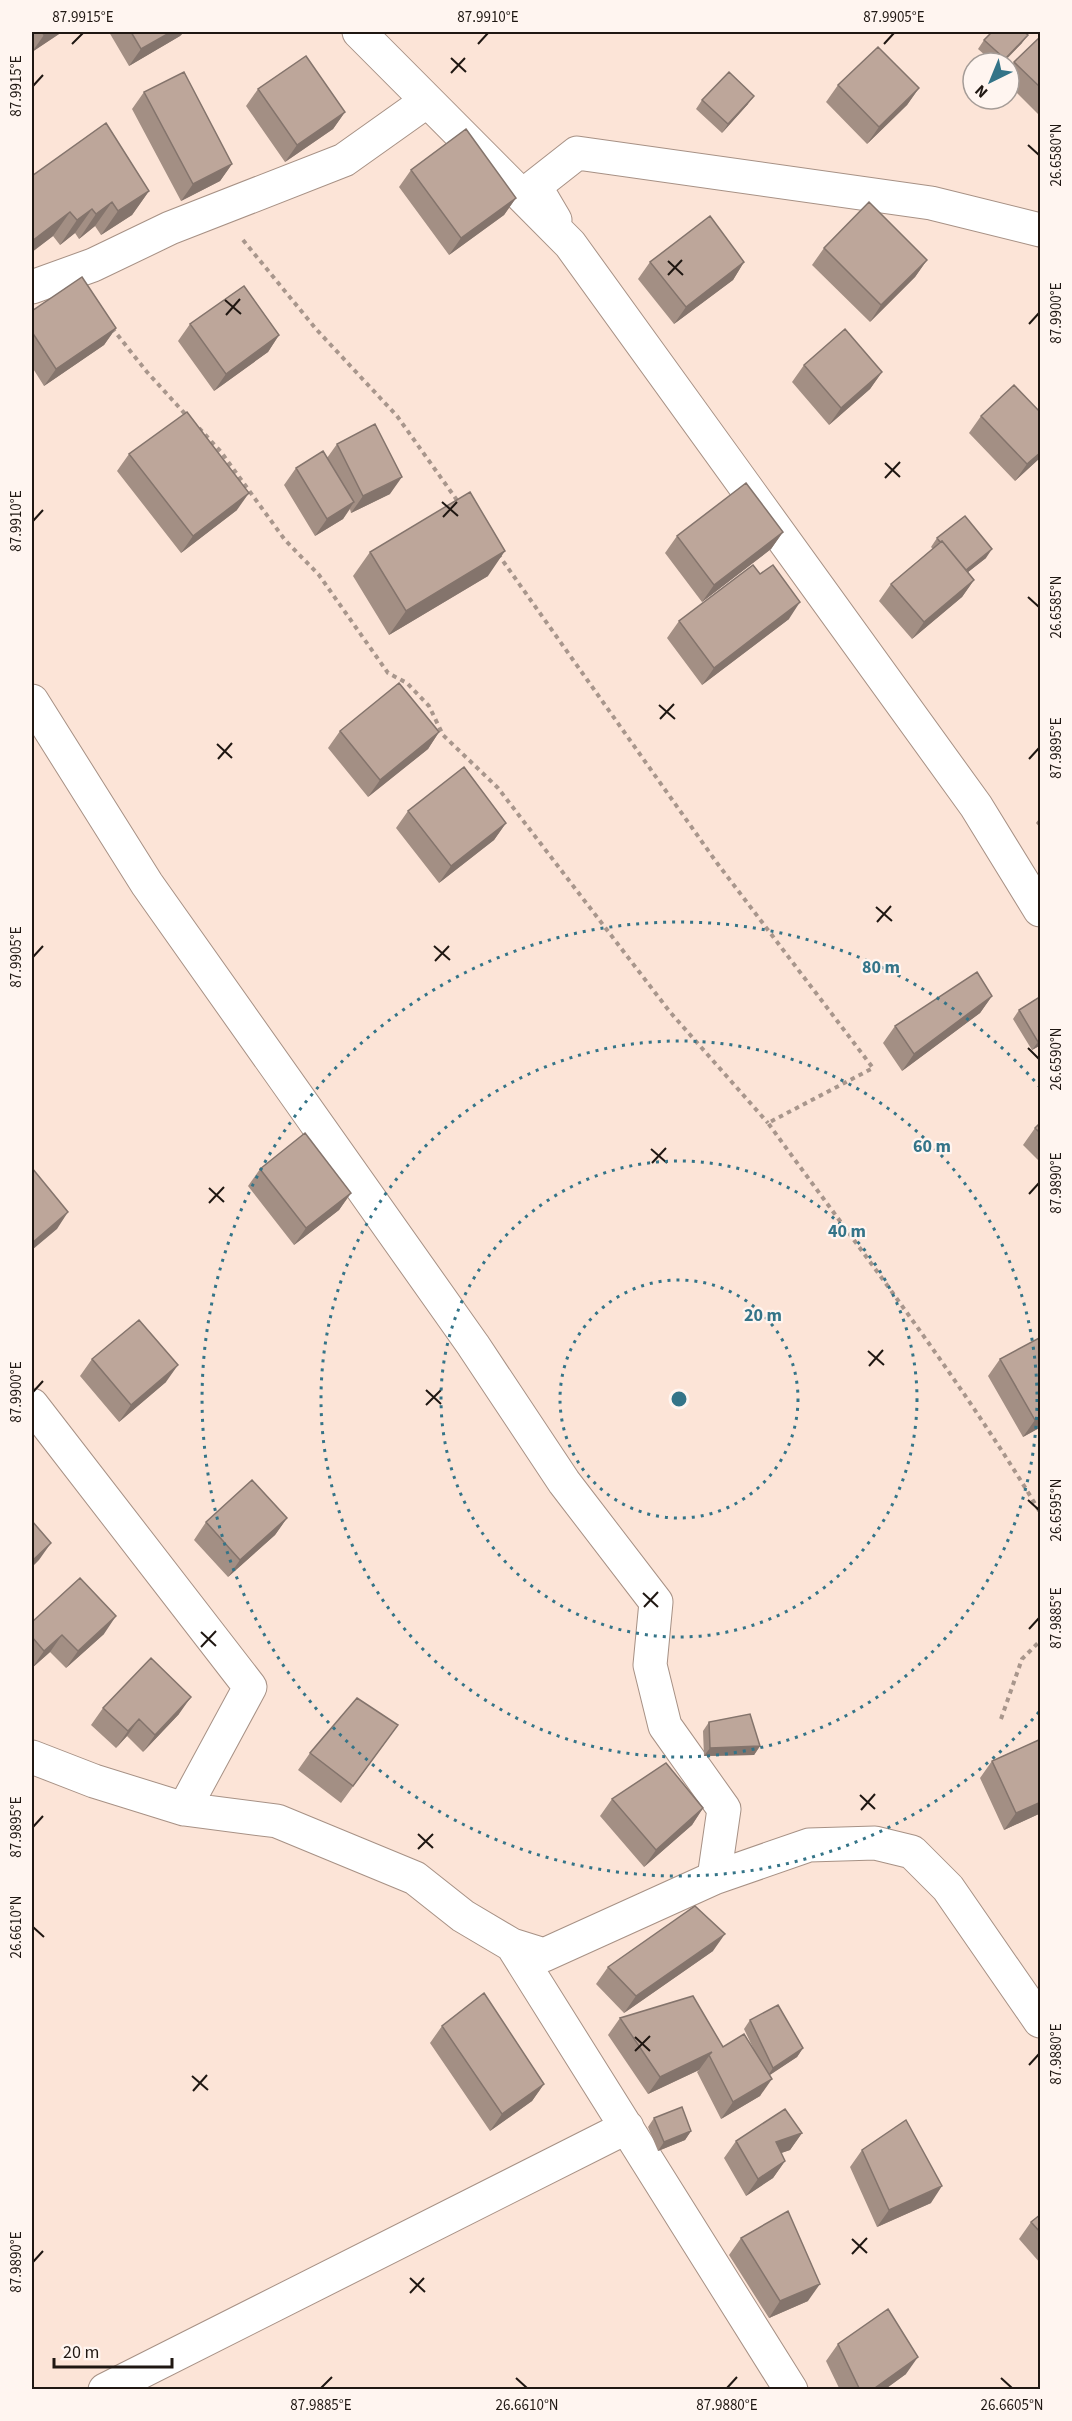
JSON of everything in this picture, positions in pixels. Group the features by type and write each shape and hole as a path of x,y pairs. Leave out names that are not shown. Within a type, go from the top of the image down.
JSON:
{"street":[{"path":"359,32 570,244"},
{"path":"32,287 93,265 170,228 344,160 427,101"},
{"path":"1041,230 931,203 577,153 535,186 570,244 976,806 1041,910"},
{"path":"32,701 147,884 473,1346 564,1482 656,1602 650,1665 665,1726 724,1809 714,1878"},
{"path":"32,1405 250,1687 184,1809"},
{"path":"32,1757 94,1781 184,1809 277,1821 288,1825 416,1878 463,1916 512,1945 544,1955 714,1878 809,1845 875,1843 912,1852 948,1888 1041,2021"},
{"path":"512,1945 791,2390"},
{"path":"105,2390 627,2127"}],"path":[{"path":"218,209 316,329 397,416 461,507"},
{"path":"111,327 147,372 189,418"},
{"path":"197,427 222,452 285,540 320,574 388,673 407,683 429,706 443,735 498,788 669,1012 768,1123 962,1390 1005,1453 1041,1512"},
{"path":"494,549 717,863 873,1068 768,1123"},
{"path":"1001,1719 1022,1659 1041,1641"}],"building":[{"path":"131,32 171,32 141,49"},
{"path":"992,32 1024,32 1028,35 1013,51 996,51 984,40"},
{"path":"1041,36 1041,88 1021,69 1021,55"},
{"path":"878,47 919,88 879,127 838,85"},
{"path":"306,56 345,112 297,145 258,89"},
{"path":"184,72 232,164 193,184 144,92"},
{"path":"729,72 754,96 728,124 702,100"},
{"path":"106,123 149,191 118,211 112,202 96,214 92,209 77,220 70,212 32,241 32,176"},
{"path":"466,129 516,198 461,238 411,170"},
{"path":"869,202 927,260 881,305 824,248"},
{"path":"710,216 744,262 686,307 650,262"},
{"path":"82,277 116,328 56,369 32,332 32,311"},
{"path":"244,286 279,335 226,374 190,324"},
{"path":"845,329 882,372 841,408 804,365"},
{"path":"1014,385 1041,413 1041,452 1027,464 981,416"},
{"path":"187,412 249,493 193,536 129,454"},
{"path":"375,424 402,477 363,496 337,444"},
{"path":"323,451 354,502 327,519 296,468"},
{"path":"746,483 783,532 714,585 677,536"},
{"path":"470,492 505,551 406,611 370,552"},
{"path":"965,516 992,549 966,570 937,538"},
{"path":"942,541 974,580 924,622 891,584"},
{"path":"753,565 760,574 773,565 800,602 714,668 679,621"},
{"path":"399,683 439,732 380,780 340,731"},
{"path":"464,767 506,823 451,866 408,811"},
{"path":"977,972 992,996 914,1054 895,1026"},
{"path":"1041,996 1041,1040 1038,1042 1019,1010"},
{"path":"1041,1122 1041,1134 1035,1128"},
{"path":"305,1133 351,1193 306,1228 260,1169"},
{"path":"32,1168 68,1212 32,1243"},
{"path":"139,1320 178,1365 131,1405 92,1359"},
{"path":"1041,1337 1041,1417 1035,1420 1000,1359"},
{"path":"252,1480 287,1518 240,1560 206,1522"},
{"path":"32,1521 51,1543 32,1561"},
{"path":"80,1578 116,1616 78,1651 62,1635 44,1651 32,1637 32,1622"},
{"path":"151,1658 191,1697 155,1735 139,1719 128,1731 103,1708"},
{"path":"357,1698 398,1725 353,1786 310,1753"},
{"path":"750,1714 760,1746 710,1748 709,1722"},
{"path":"1041,1739 1041,1802 1016,1813 992,1761"},
{"path":"666,1763 703,1808 656,1850 612,1799"},
{"path":"695,1906 725,1934 636,1996 608,1967"},
{"path":"484,1993 544,2084 502,2114 442,2026"},
{"path":"693,1996 723,2047 744,2034 772,2079 733,2102 709,2055 712,2052 660,2077 620,2018"},
{"path":"778,2005 803,2048 773,2068 750,2020"},
{"path":"682,2107 691,2131 664,2142 654,2118"},
{"path":"785,2109 802,2133 776,2142 785,2161 758,2179 736,2141"},
{"path":"906,2120 942,2186 889,2210 862,2150"},
{"path":"788,2211 820,2284 780,2301 741,2238"},
{"path":"1041,2214 1041,2233 1031,2222"},
{"path":"888,2309 918,2357 872,2390 860,2390 838,2344"}]}
